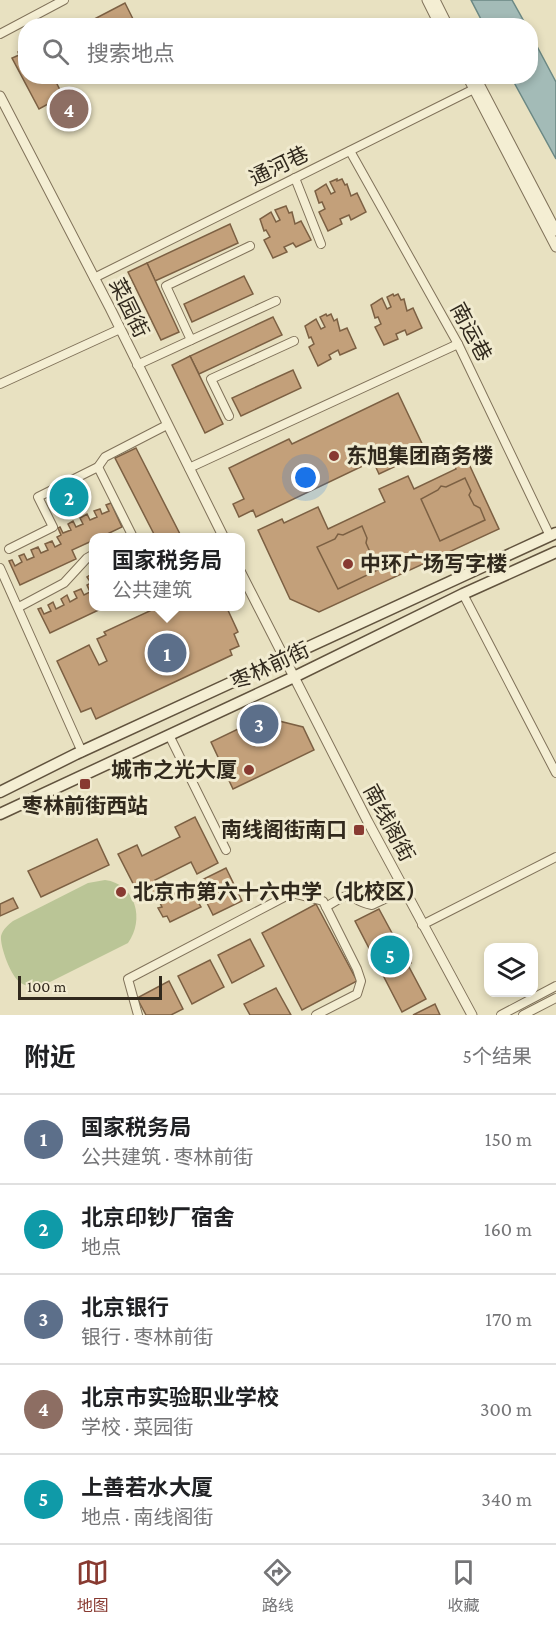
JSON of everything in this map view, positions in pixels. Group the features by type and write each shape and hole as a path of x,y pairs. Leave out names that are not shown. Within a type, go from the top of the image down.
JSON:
{"main road":[{"name":"枣林前街","path":"0,792 553,535"},
{"name":"枣林前街","path":"0,814 294,678 464,594 556,552"}],"street":[{"path":"30,18 64,0"},
{"path":"427,0 436,18"},
{"path":"435,0 444,18"},
{"path":"0,34 18,24"},
{"path":"474,84 556,231"},
{"path":"476,84 556,247"},
{"name":"通河巷","path":"94,278 477,88"},
{"name":"菜园街","path":"0,96 120,328 222,533"},
{"name":"南运巷","path":"350,151 458,344 553,535"},
{"path":"295,178 321,244"},
{"path":"191,340 166,286 250,246"},
{"path":"137,365 276,302"},
{"path":"0,384 120,328"},
{"path":"229,416 211,380 294,341"},
{"path":"189,468 458,344"},
{"path":"9,549 53,527 38,496 98,467 105,457 167,426"},
{"path":"98,467 131,533"},
{"path":"19,607 64,583 89,557"},
{"path":"0,568 82,752"},
{"path":"245,581 285,660"},
{"path":"464,594 556,773"},
{"name":"南线阁街","path":"285,660 422,925 472,1015"},
{"path":"169,735 226,850"},
{"path":"422,925 556,857"},
{"path":"326,907 345,895 351,894 372,905 404,890"},
{"path":"138,1015 128,979 292,894 323,901 361,981 357,994 316,1015"},
{"path":"501,1015 556,986"},
{"path":"523,1015 556,998"}],"green space":[{"path":"105,880 124,888 134,904 136,924 128,943 40,987 28,986 17,980 4,954 1,936 4,929 13,921 88,883"}],"water":[{"path":"471,0 512,0 522,18 480,18"},
{"path":"538,48 556,82 556,159 515,84 538,84"}],"building":[{"path":"125,3 132,18 96,18"},
{"path":"18,55 18,69 12,58"},
{"path":"26,84 57,84 63,96 39,109"},
{"path":"337,179 337,181 342,179 345,185 347,184 351,196 357,193 366,212 351,220 349,215 340,219 342,224 328,231 319,212 325,209 322,202 319,203 315,191 326,184 331,194 335,192 330,182"},
{"path":"286,206 289,213 292,212 295,224 301,221 311,240 296,247 293,243 284,247 287,252 273,258 264,240 270,237 266,230 264,231 260,219 271,212 276,222 280,220 275,210"},
{"path":"230,224 238,243 155,281 147,263"},
{"path":"147,263 179,332 161,340 128,272"},
{"path":"244,276 253,294 192,322 184,304"},
{"path":"393,294 394,296 398,294 401,300 404,299 407,311 413,308 422,328 407,335 405,330 396,334 398,339 384,345 375,327 381,324 378,317 375,318 371,305 382,298 387,309 391,307 387,297"},
{"path":"326,314 327,316 331,314 334,321 337,319 340,331 347,328 356,348 340,355 338,350 329,355 331,359 318,366 309,347 314,344 305,326 316,319 321,329 325,327 320,317"},
{"path":"273,317 282,335 199,374 190,356"},
{"path":"190,356 223,424 205,433 172,365"},
{"path":"293,370 301,388 241,416 232,398"},
{"name":"东旭集团商务楼","path":"398,393 426,452 379,474 373,461 256,517 253,510 239,517 233,504 244,499 229,468 289,439 292,444"},
{"path":"136,448 179,533 153,533 115,458"},
{"name":"中环广场写字楼","path":"463,451 499,529 319,612 290,599 258,530 282,519 284,523 318,507 328,529 385,502 379,489 408,476 414,489 456,469 450,457"},
{"path":"465,478 471,491 469,495 474,505 480,508 485,520 440,541 421,499 441,486 446,487"},
{"path":"83,483 89,494 54,511 48,499"},
{"path":"111,503 122,527 109,533 89,533 89,542 72,550 76,559 20,585 9,561 12,560 15,566 22,562 19,556 24,554 27,560 34,557 31,550 38,547 41,553 48,550 45,544 52,541 55,547 61,544 57,537 61,535 58,528 60,527 63,533 71,530 68,524 73,521 76,527 83,524 80,518 87,514 90,520 97,517 94,511 100,509 102,514 109,511 106,505"},
{"path":"362,526 370,552 377,556 382,568 338,589 317,547 335,539 338,534 343,535"},
{"path":"81,589 84,595 89,592 89,611 97,611 50,633 38,609 41,608 44,614 51,611 48,605 53,602 56,609 64,605 61,599 67,595 70,602 77,598 74,592"},
{"path":"150,611 228,611 238,632 234,634 239,646 230,650 232,655 96,719 91,708 81,712 57,661 89,645 99,665 107,661 97,639 106,635 104,632"},
{"name":"城市之光大厦","path":"263,717 303,727 314,750 233,789 211,742"},
{"path":"195,817 218,863 197,874 191,862 155,880 161,892 142,901 118,854 137,845 142,856 180,837 175,827"},
{"path":"97,839 109,865 41,897 28,871"},
{"path":"226,868 242,901 213,915 204,897 197,900 201,907 170,922 167,916 163,917 158,908 162,907 159,901"},
{"path":"13,898 18,908 0,916 0,904"},
{"path":"316,904 357,981 302,1010 262,933"},
{"path":"379,909 411,963 408,965 426,999 402,1012 355,921"},
{"path":"250,939 264,966 232,983 218,955"},
{"path":"210,960 224,987 192,1004 178,976"},
{"path":"169,981 183,1009 171,1015 146,1015 137,998"},
{"path":"276,988 291,1015 250,1015 244,1004"},
{"path":"435,1004 440,1015 413,1015"}],"place":[{"name":"北京市实验职业学校","path":"69,109"},
{"name":"东旭集团商务楼","path":"334,456"},
{"name":"北京印钞厂宿舍","path":"69,497"},
{"name":"中环广场写字楼","path":"348,564"},
{"name":"国家税务局","path":"167,653"},
{"name":"北京银行","path":"259,724"},
{"name":"城市之光大厦","path":"249,770"},
{"name":"枣林前街西站","path":"85,784"},
{"name":"南线阁街南口","path":"359,830"},
{"name":"北京市第六十六中学（北校区）","path":"121,892"},
{"name":"上善若水大厦","path":"390,955"}]}
